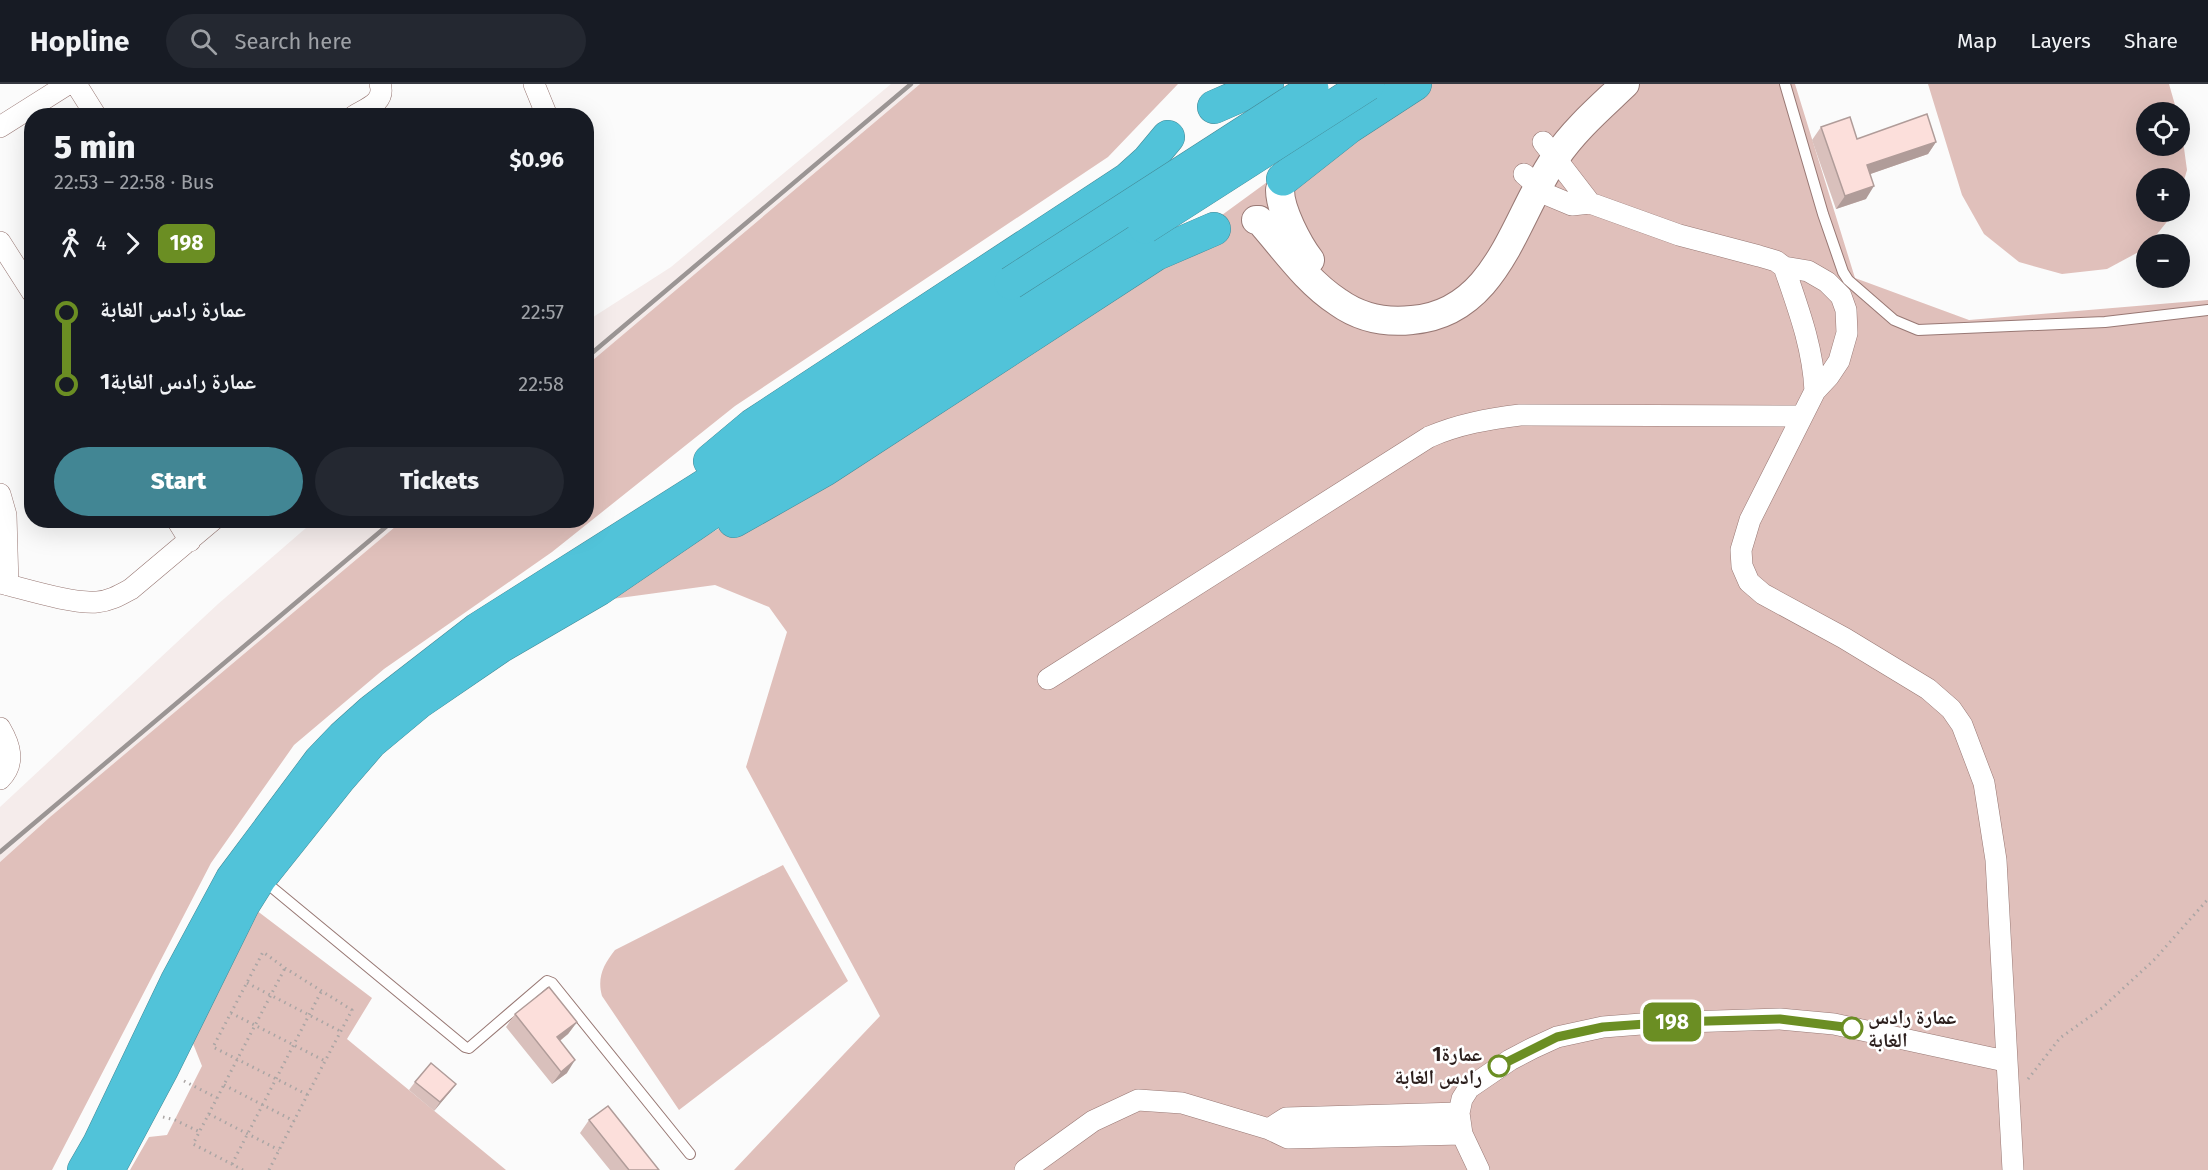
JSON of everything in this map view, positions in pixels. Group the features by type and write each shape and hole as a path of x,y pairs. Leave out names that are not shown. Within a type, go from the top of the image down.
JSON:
{"highway":[{"path":"1215,107 1267,84"},
{"path":"108,1170 162,1069 243,905 260,878 371,742 419,702 501,646 599,589 1011,283 1321,84"},
{"path":"84,1170 99,1144 177,981 232,879 320,761 372,711 478,629 613,543 816,428 969,345 1145,227 1368,84"},
{"path":"1281,185 1349,127 1415,84"},
{"path":"613,543 753,425 1128,179 1148,161 1168,137"},
{"path":"599,589 653,569 824,470 1156,254 1214,229"}],"street":[{"path":"30,108 68,84"},
{"path":"76,84 91,108"},
{"path":"368,108 378,102 381,96 380,84"},
{"path":"534,84 544,108"},
{"path":"1256,220 1259,220 1318,287 1339,303 1363,315 1387,321 1420,320 1442,314 1466,300 1502,256 1532,181 1549,149 1556,125 1600,84"},
{"path":"1549,149 1575,132 1625,84"},
{"path":"1281,185 1270,207 1256,220 1236,228 1214,229 1194,224 1178,212 1166,196 1160,176 1161,156 1168,137 1180,122 1196,112 1215,107 1238,108 1258,118 1275,135 1283,156 1281,185 1280,199 1303,251 1329,281 1343,292 1363,300 1404,305 1421,302 1438,295 1464,277 1480,260 1506,215 1532,181"},
{"path":"0,127 24,112"},
{"path":"1549,149 1590,203"},
{"path":"1532,181 1548,195 1572,205 1590,203 1647,225 1768,258 1784,267 1808,271 1827,282 1841,296 1846,310 1847,333 1839,361 1815,391 1800,416 1750,520 1741,550 1742,566 1749,582 1763,594 1844,638 1928,689 1951,709 1962,725 1984,783 1999,890 2005,1061 2013,1170"},
{"path":"0,242 24,280"},
{"path":"1784,267 1808,339 1815,391"},
{"path":"1048,679 1430,437 1452,427 1477,420 1520,415 1800,416"},
{"path":"0,494 6,515 4,584 80,601 96,602 117,598 204,528"},
{"path":"182,528 190,541"},
{"path":"0,728 9,743 10,755 9,764 0,779"},
{"path":"1479,1170 1461,1124 1462,1099 1469,1088 1510,1060 1557,1037 1603,1027 1780,1019 1834,1024 2005,1061"},
{"path":"1025,1170 1092,1121 1138,1100 1182,1103 1269,1129 1286,1118 1461,1124"}],"lane":[{"path":"1785,84 1823,214 1843,272 1848,280 1894,320 1918,330 2105,322 2208,310"},
{"path":"260,878 465,1047 469,1048 547,981 552,983 690,1154"}],"path":[{"path":"2008,1104 2060,1038 2102,1008 2155,959 2208,899"},
{"path":"269,1170 308,1095 340,1031 352,1010 262,952 213,1047 308,1095"},
{"path":"243,1170 193,1144 285,968"},
{"path":"247,983 340,1031"},
{"path":"232,1164 322,990"},
{"path":"231,1013 325,1061"},
{"path":"162,1069 217,1098"},
{"path":"224,1086 294,1121"},
{"path":"138,1111 175,1120 200,1132"},
{"path":"209,1114 279,1150"}],"shaded area":[{"path":"891,84 920,84 594,359 594,316 671,267"},
{"path":"920,84 1178,84 1108,157 735,406 594,518 594,359"},
{"path":"1401,84 1795,84 1855,278 1969,320 2208,300 2208,1170 734,1170 880,1016 746,767 787,632 769,607 715,585 590,602 790,488 1222,215"},
{"path":"1928,84 2169,84 2174,102 2136,102 2136,156 2185,156 2187,168 2136,168 2136,222 2167,222 2157,234 2136,234 2136,253 2107,269 2062,274 2019,262 1984,234 1962,195"},
{"path":"306,528 394,528 50,817 0,862 0,807 218,604"},
{"path":"394,528 582,528 552,552 384,669 294,745 211,863 52,1170 0,1170 0,862 50,817"},
{"path":"783,865 848,981 679,1110 602,996 600,983 604,966 615,950"},
{"path":"252,907 372,998 347,1039 506,1170 130,1170 149,1137 167,1135 202,1066 190,1036"}],"building":[{"path":"1927,114 1936,142 1867,165 1874,186 1845,196 1821,127 1850,117 1857,139"},
{"path":"549,987 577,1022 557,1037 575,1060 561,1072 515,1014"},
{"path":"431,1063 456,1084 440,1102 415,1082"},
{"path":"608,1106 659,1170 629,1170 589,1120"}],"railway":[{"path":"594,351 911,84"},
{"path":"0,852 385,528"}],"bus line":[{"name":"198","path":"1499,1066 1557,1037 1603,1027 1714,1020 1780,1019 1852,1028"}],"place":[{"name":"عمارة رادس الغابة","path":"1852,1028"},
{"name":"1عمارة رادس الغابة","path":"1499,1066"}]}
